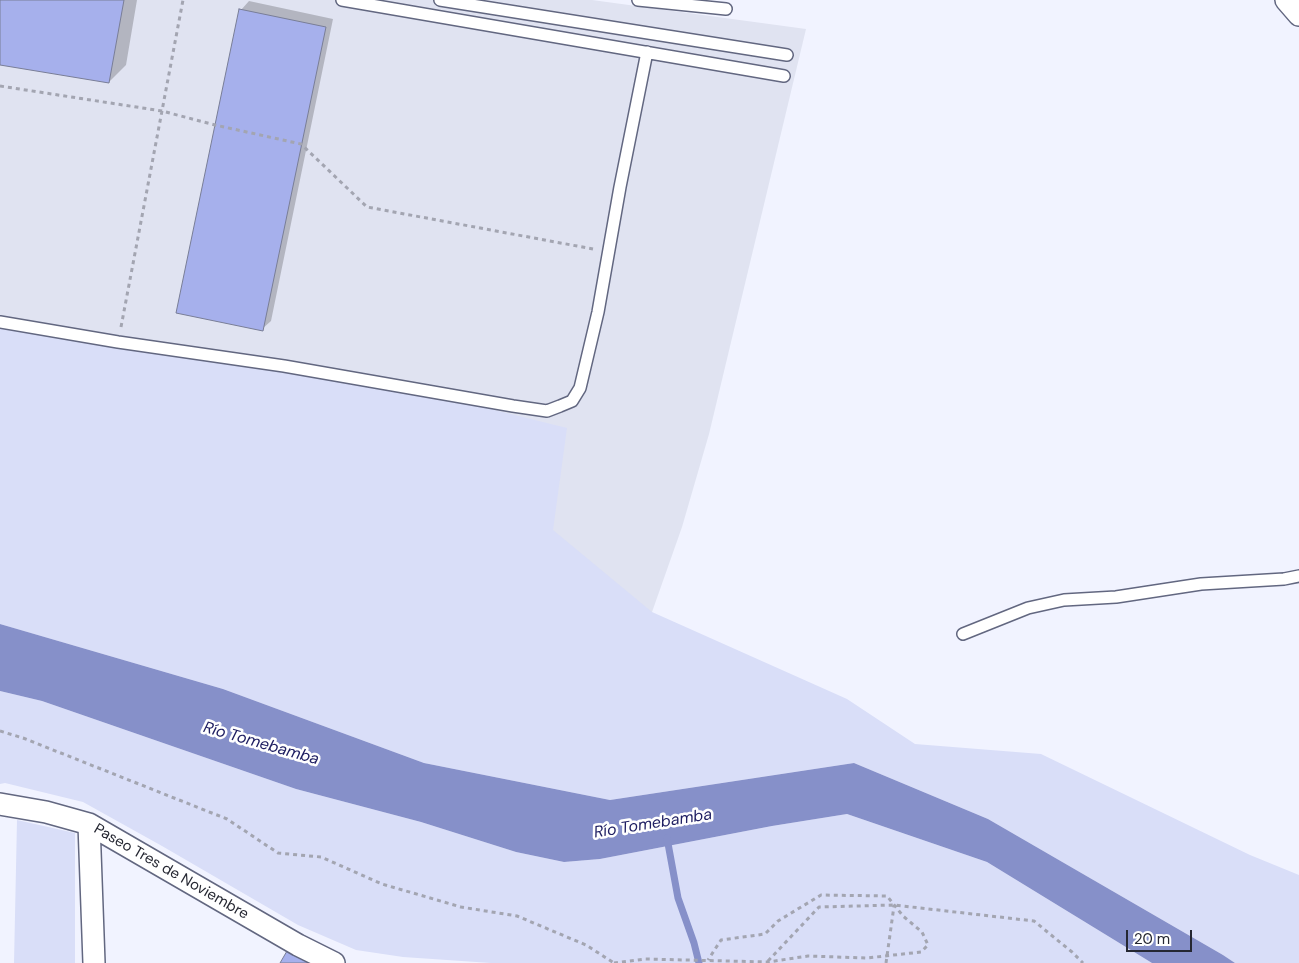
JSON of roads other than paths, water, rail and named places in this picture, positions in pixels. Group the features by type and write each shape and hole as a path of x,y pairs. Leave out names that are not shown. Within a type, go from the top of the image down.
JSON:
{"street":[{"path":"1286,0 1299,16"},
{"name":"Paseo Tres de Noviembre","path":"0,804 46,812 89,824 298,945 334,963"},
{"path":"89,824 94,963"}],"lane":[{"path":"342,0 784,76"},
{"path":"440,0 787,55"},
{"path":"638,0 726,9"},
{"path":"0,322 118,342 284,366 547,411 572,400 580,388 598,312 647,52"},
{"path":"964,634 1028,608 1064,600 1116,597 1201,584 1284,579 1299,576"}],"water":[{"name":"Río Tomebamba","path":"0,624 223,689 424,763 610,800 854,763 988,819 1235,963 1152,963 987,862 847,814 772,826 600,859 564,862 516,852 421,822 296,789 42,701 0,691"}],"waterway":[{"name":"Río Tomebamba","path":"667,838 678,898 699,963"}]}
